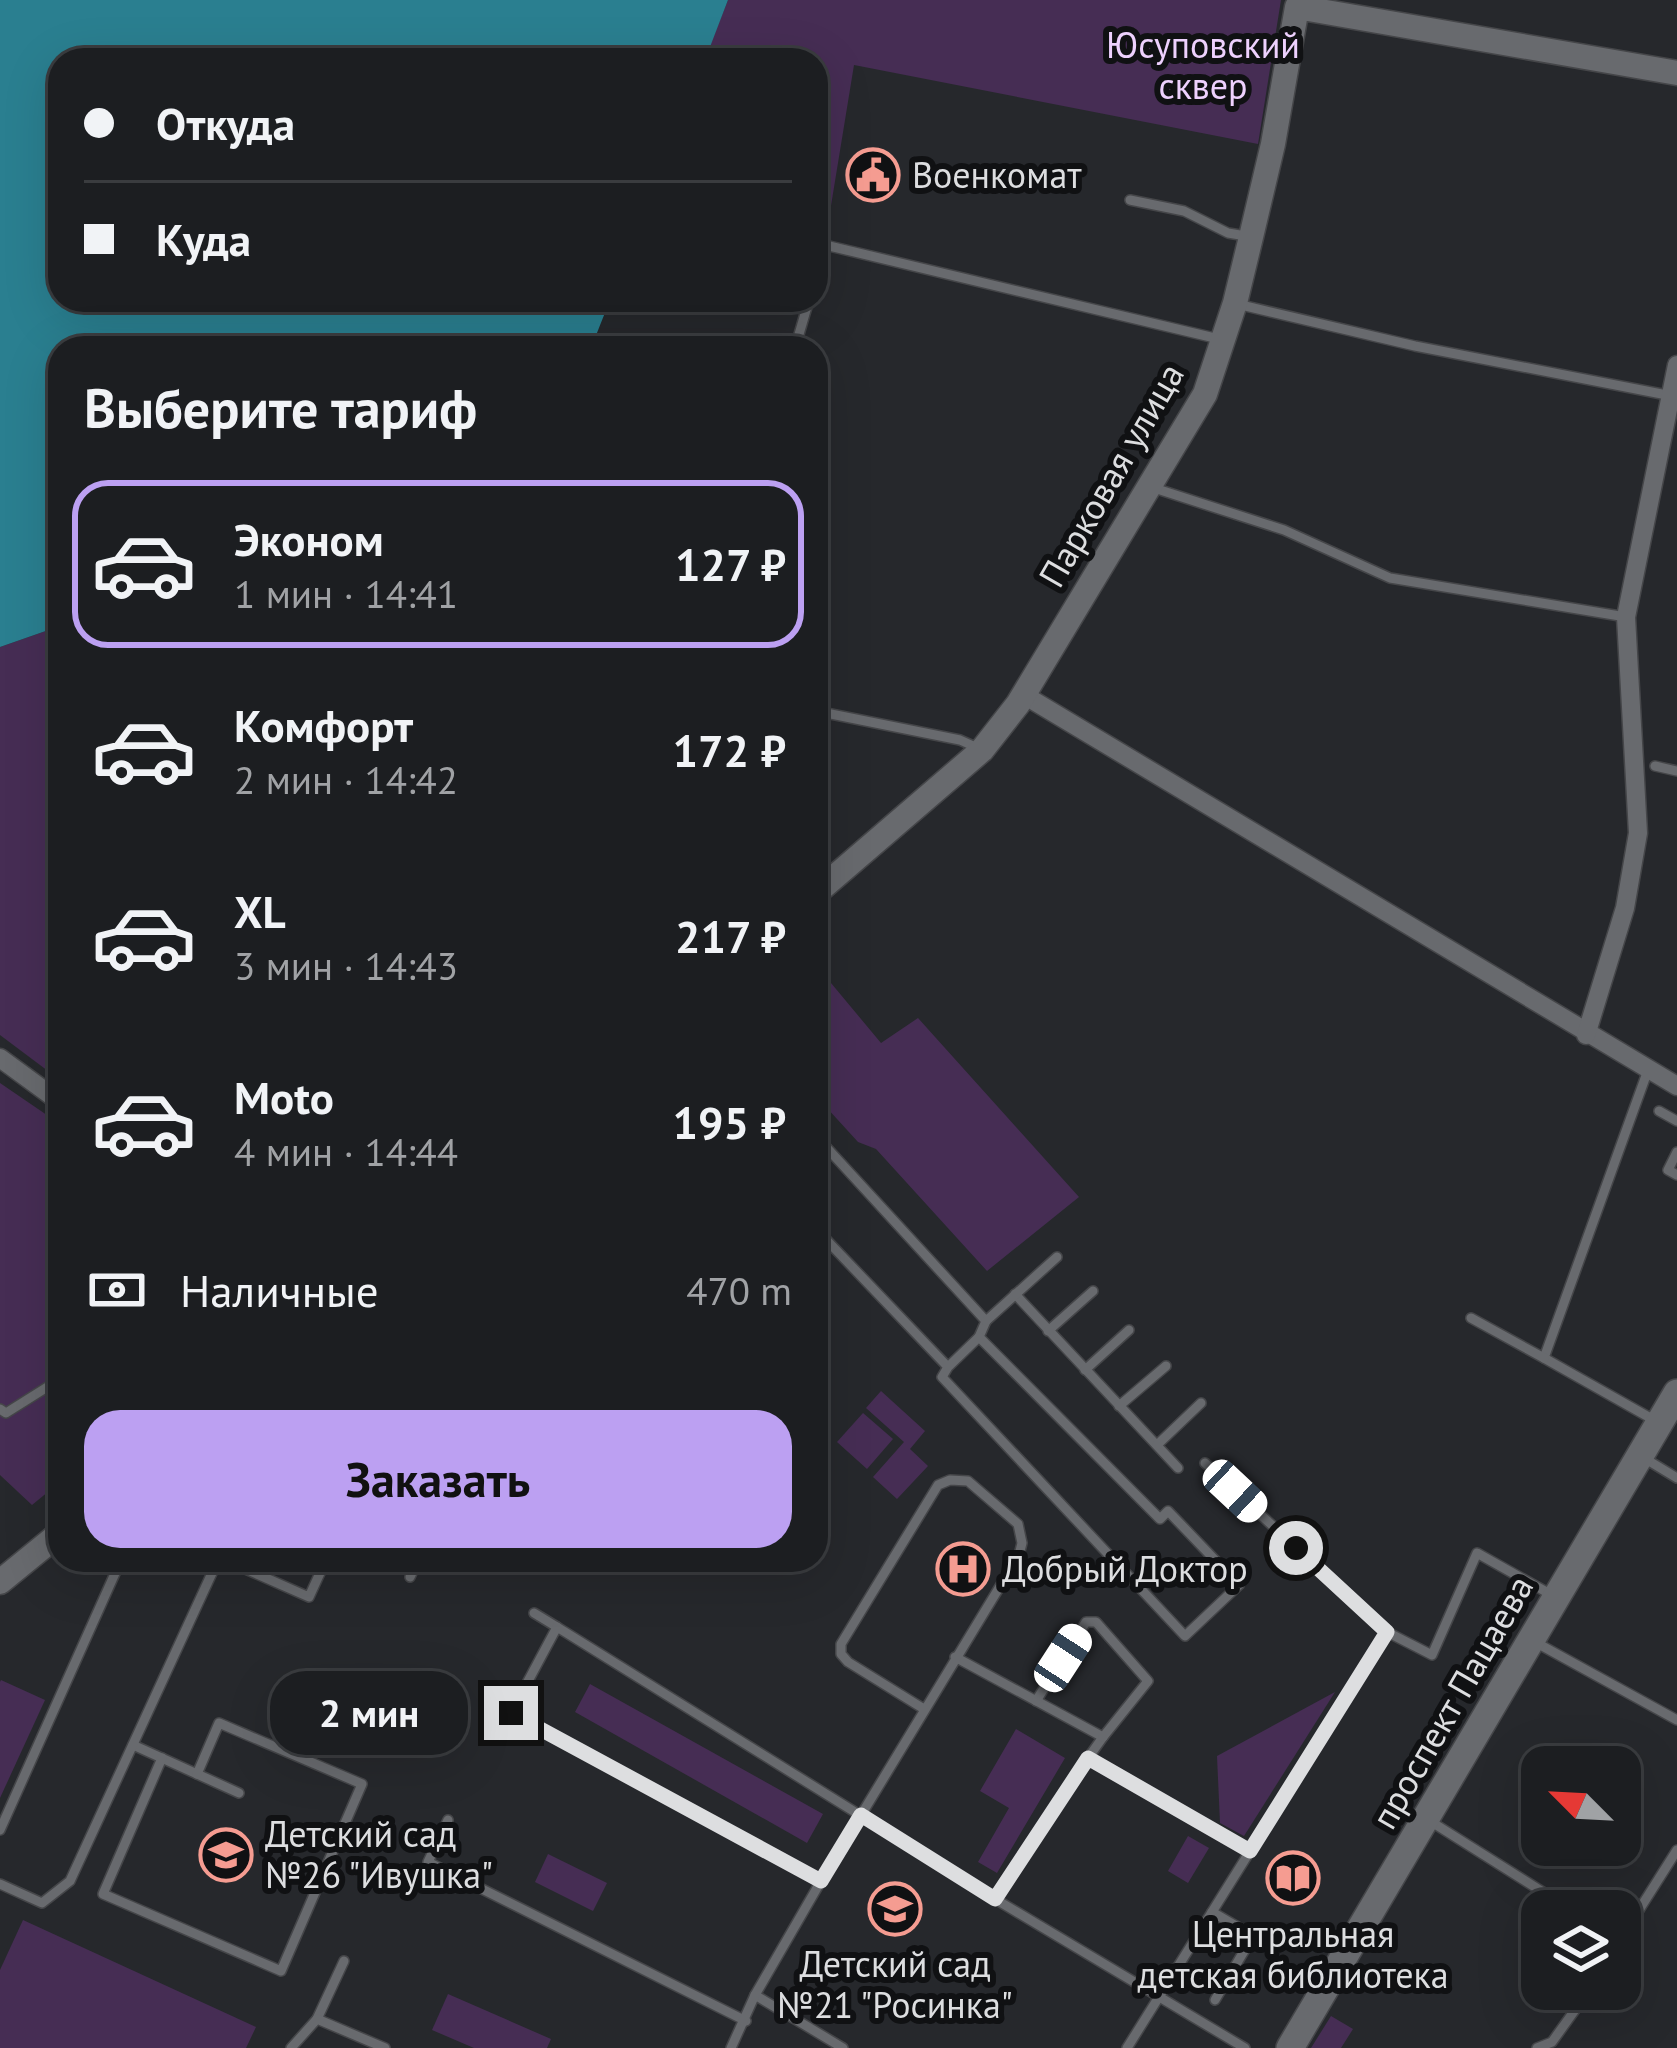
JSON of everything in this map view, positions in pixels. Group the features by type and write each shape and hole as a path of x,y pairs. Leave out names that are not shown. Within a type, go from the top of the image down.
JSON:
{"main road":[{"name":"проспект Пацаева","path":"1290,2048 1677,1393"}],"street":[{"path":"1297,3 1677,73"},
{"name":"Парковая улица","path":"828,882 982,750 1024,694 1205,394 1251,237 1297,3"},
{"path":"1586,1034 1625,908 1638,832 1626,617 1677,365"},
{"path":"1024,694 1586,1034 1676,1083"},
{"path":"0,1058 48,1093"},
{"path":"0,1582 48,1543"}],"lane":[{"path":"1130,200 1184,211 1228,233 1251,237"},
{"path":"828,245 1224,340"},
{"path":"1235,304 1415,346 1672,396"},
{"path":"1150,487 1284,530 1390,578 1626,617"},
{"path":"828,713 960,740 982,750"},
{"path":"1655,766 1677,771"},
{"path":"1544,1358 1648,1070"},
{"path":"1659,1112 1677,1121"},
{"path":"828,1149 986,1321"},
{"path":"1677,1152 1668,1170 1677,1175"},
{"path":"828,1242 948,1367"},
{"path":"979,1337 1160,1519 1168,1511 1238,1585 1185,1636 942,1377 979,1337 986,1321 1057,1257"},
{"path":"1048,1331 1093,1292"},
{"path":"1016,1294 1178,1468"},
{"path":"1471,1318 1659,1423"},
{"path":"1084,1370 1129,1330"},
{"path":"1119,1406 1166,1366"},
{"path":"0,1409 6,1413 48,1388"},
{"path":"1156,1445 1201,1403"},
{"path":"1640,1455 1677,1478"},
{"path":"1204,1463 1387,1632 1432,1655 1477,1552 1555,1597"},
{"path":"731,2048 755,1994 821,1881 1019,1555 1018,1524 968,1481 938,1485 841,1644 841,1654 848,1662 924,1709"},
{"path":"0,1830 116,1572"},
{"path":"0,1883 42,1903 70,1881 215,1572"},
{"path":"250,1572 309,1597 320,1572"},
{"path":"410,1577 412,1572"},
{"path":"534,1613 995,1899 1246,2048"},
{"path":"995,1899 1088,1758 1148,1681 1096,1622 1086,1622 1036,1701"},
{"path":"557,1627 511,1713 821,1881"},
{"path":"1126,2048 1387,1632"},
{"path":"1530,1639 1677,1720"},
{"path":"956,1657 1103,1737"},
{"path":"162,1758 103,1894 281,1971 362,1784 219,1723 197,1774"},
{"path":"133,1744 239,1792"},
{"path":"1088,1758 1250,1851"},
{"path":"1425,1818 1540,1890"},
{"path":"448,1820 428,1862 746,2021"},
{"path":"1641,1907 1677,1850"},
{"path":"1212,1912 1274,1948"},
{"path":"1215,2000 1253,1936"},
{"path":"291,2048 317,2019 344,1961"},
{"path":"755,1994 843,2048"},
{"path":"1537,2048 1552,2042 1575,2010"},
{"path":"317,2019 386,2048"}],"green space":[{"name":"Юсуповский сквер","path":"728,0 1281,0 1258,144 854,65 828,224 828,48 709,48"},
{"path":"48,630 48,1071 0,1035 0,647"},
{"path":"828,979 881,1043 918,1018 1079,1197 987,1271 876,1149 858,1142 828,1109"},
{"path":"0,1083 48,1116 48,1492 32,1505 0,1475"},
{"path":"881,1391 925,1431 910,1449 928,1466 897,1499 873,1477 904,1442 866,1408"},
{"path":"863,1413 893,1439 867,1469 837,1442"},
{"path":"0,1682 45,1700 0,1798"},
{"path":"590,1684 823,1814 807,1843 575,1712"},
{"path":"1335,1692 1244,1836 1220,1823 1217,1756"},
{"path":"1016,1729 1065,1758 997,1873 978,1862 1009,1808 980,1791"},
{"path":"1188,1836 1209,1848 1188,1883 1168,1871"},
{"path":"548,1854 607,1883 593,1911 535,1882"},
{"path":"23,1920 256,2027 246,2048 0,2048 0,1970"},
{"path":"448,1994 551,2039 547,2048 474,2048 432,2030"},
{"path":"1331,2016 1353,2029 1341,2048 1311,2048"}],"water":[{"path":"0,0 728,0 710,48 48,48 48,312 605,312 596,336 48,336 48,630 0,647"}],"place":[{"name":"Военкомат","path":"873,175"},
{"name":"Добрый Доктор","path":"963,1569"},
{"name":"Детский сад №26 \"Ивушка\"","path":"226,1855"},
{"name":"Центральная детская библиотека","path":"1293,1878"},
{"name":"Детский сад №21 \"Росинка\"","path":"895,1909"}],"route":[{"path":"511,1713 821,1881 861,1815 995,1899 1088,1758 1250,1851 1387,1632 1296,1548"}]}
